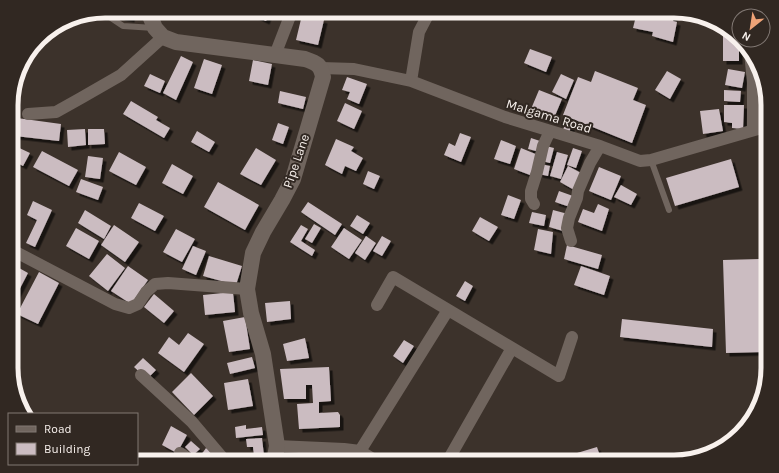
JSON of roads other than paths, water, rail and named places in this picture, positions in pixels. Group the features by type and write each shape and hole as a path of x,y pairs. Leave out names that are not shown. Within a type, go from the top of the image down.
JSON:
{"street":[{"path":"152,18 159,33 176,42 309,60 321,68"},
{"path":"275,55 289,18"},
{"path":"411,81 419,32 426,18"},
{"path":"28,114 56,112 121,75 159,33"},
{"path":"751,66 753,83 753,130"},
{"name":"Malgama Road","path":"321,68 354,69 411,81 505,117 600,146 640,161 651,160 761,128"},
{"name":"Pipe Lane","path":"276,454 263,354 251,313 247,289 253,253 292,179 323,77 321,68"},
{"path":"534,204 531,199 531,191 543,146 550,131"},
{"path":"571,241 567,228 568,218 590,163 600,146"},
{"path":"18,253 115,304 129,308 138,304 146,292 155,284 168,283 247,289"},
{"path":"377,305 393,277 559,376 572,337"},
{"path":"360,452 448,310"},
{"path":"451,455 512,348"},
{"path":"141,375 192,422 220,455"},
{"path":"276,454 344,449 360,452 365,455"}],"lane":[{"path":"111,18 123,26 159,33"},
{"path":"651,160 669,210"}]}
